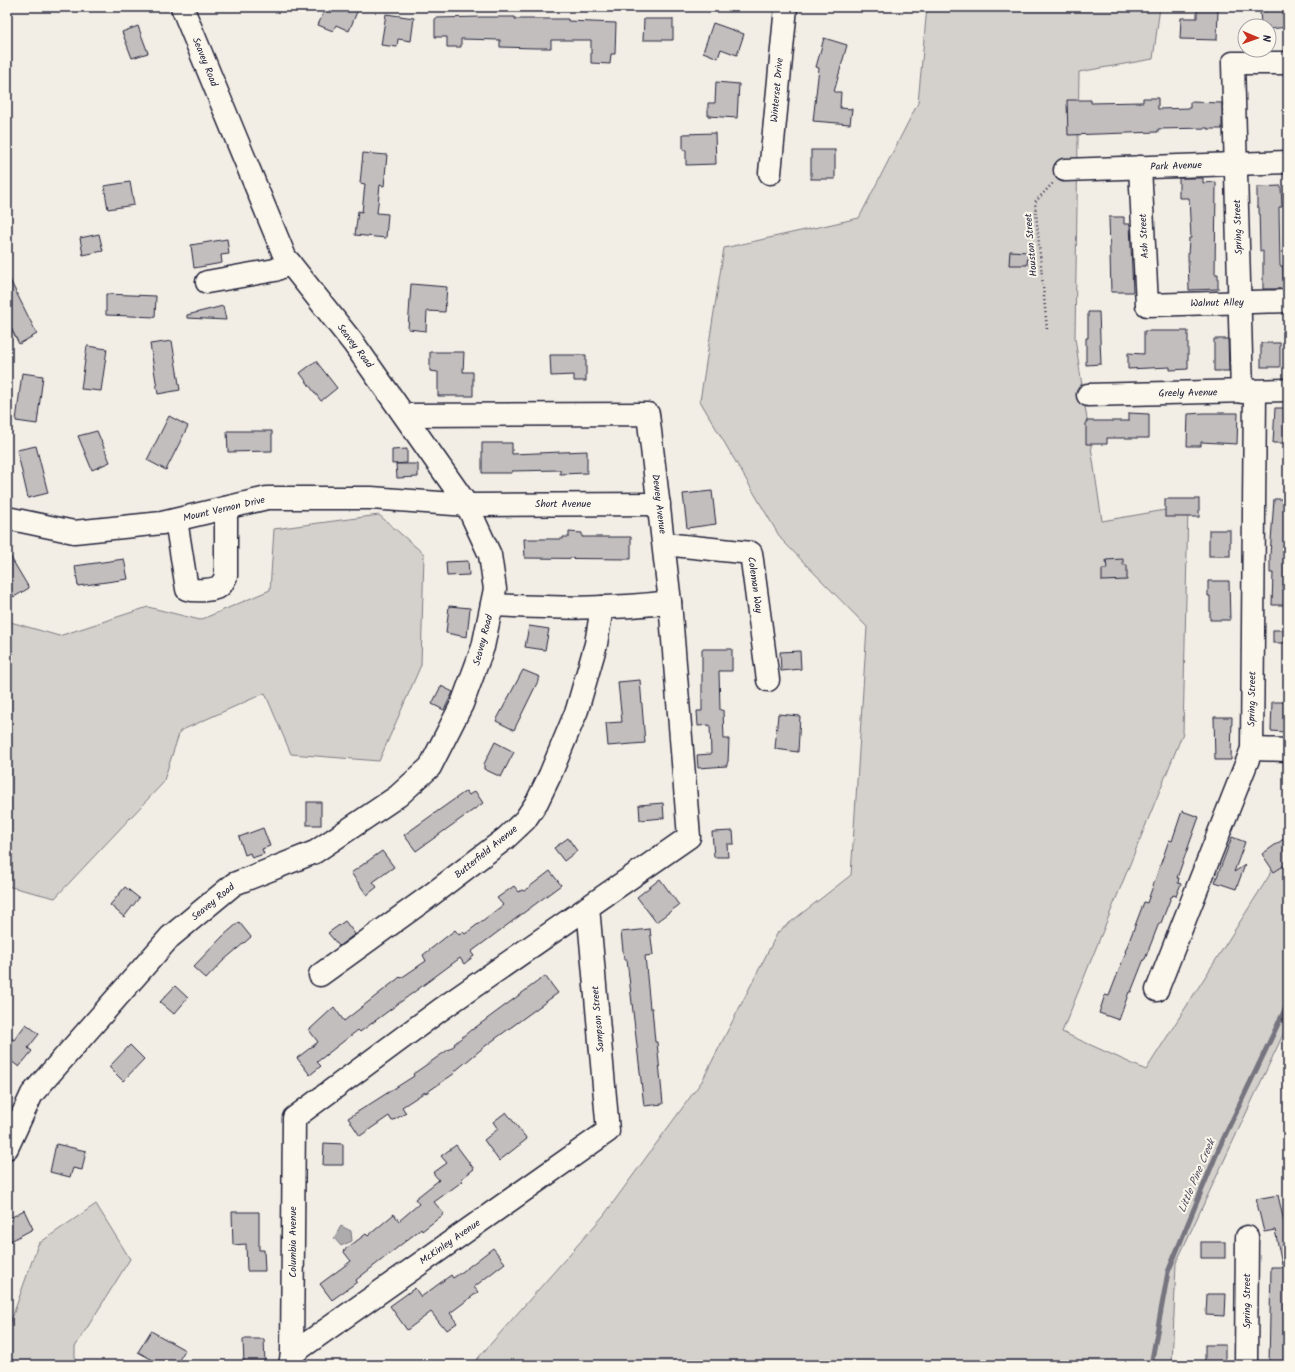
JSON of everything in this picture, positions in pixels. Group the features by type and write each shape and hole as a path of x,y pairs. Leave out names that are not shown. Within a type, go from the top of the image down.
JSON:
{"street":[{"name":"Seavey Road","path":"7,1148 32,1094 170,937 234,884 315,852 398,796 430,767 462,704 483,646 495,589 490,555 467,505 354,344 285,257 182,7"},
{"name":"Winterset Drive","path":"770,173 783,8"},
{"name":"Spring Street","path":"1157,990 1252,750 1249,391 1240,303 1234,63 1288,63"},
{"name":"Park Avenue","path":"1065,170 1288,162"},
{"name":"Ash Street","path":"1140,167 1147,305"},
{"path":"207,282 275,270 290,263"},
{"name":"Walnut Alley","path":"1147,305 1288,301"},
{"name":"Greely Avenue","path":"1088,395 1288,390"},
{"name":"Dewey Avenue","path":"405,415 648,414 670,602 689,837 588,907"},
{"name":"Mount Vernon Drive","path":"7,518 74,532 162,523 267,498 371,498 467,505"},
{"name":"Short Avenue","path":"467,505 659,504"},
{"path":"176,520 187,589 192,591 214,588 221,586 226,576 226,508"},
{"name":"Coleman Way","path":"664,544 751,553 768,680"},
{"path":"492,605 602,607 649,605 670,602"},
{"name":"Butterfield Avenue","path":"320,975 433,894 506,838 525,820 550,775 577,710 596,644 602,607"},
{"path":"1252,750 1288,750"},
{"name":"Columbia Avenue","path":"291,1359 294,1118 440,1010 588,907"},
{"name":"Sampson Street","path":"588,907 608,1131"},
{"name":"McKinley Avenue","path":"291,1359 608,1131"},
{"name":"Spring Street","path":"1246,1365 1247,1237"}],"path":[{"name":"Houston Street","path":"1047,329 1035,202 1065,170"}],"shaded area":[{"path":"927,7 1160,7 1153,59 1079,72 1075,338 1102,521 1188,506 1183,733 1062,1032 1146,1070 1269,876 1288,826 1288,1024 1176,1263 1172,1365 472,1365 604,1215 702,1081 778,932 851,875 867,627 781,539 700,401 724,248 859,218 918,103"},
{"path":"379,515 424,554 421,665 379,761 291,754 265,693 180,731 163,783 55,898 7,886 7,621 59,636 148,607 200,620 270,590 274,529"},
{"path":"96,1204 130,1259 75,1347 75,1365 7,1365 7,1332 38,1244"},
{"path":"341,1226 351,1231 352,1241 341,1246 334,1238"}],"building":[{"path":"326,7 359,7 349,31 336,25 333,31 318,25"},
{"path":"1266,7 1288,7 1288,27 1277,28 1277,18 1260,18 1260,11 1266,11"},
{"path":"1197,8 1218,9 1217,40 1180,39 1181,18 1197,18"},
{"path":"386,14 414,18 411,41 398,39 397,47 381,45"},
{"path":"515,17 515,19 568,19 568,21 616,23 615,54 611,54 610,64 591,63 591,40 551,40 551,48 535,48 500,47 500,40 461,39 461,47 447,47 447,37 435,37 435,18"},
{"path":"644,19 673,19 673,40 643,40"},
{"path":"713,23 744,34 737,55 721,49 718,58 703,52"},
{"path":"138,26 148,53 132,58 122,32"},
{"path":"824,38 847,45 834,92 841,92 840,108 852,109 850,124 813,121 819,68 816,67"},
{"path":"716,82 739,84 737,118 708,116 708,103 715,103"},
{"path":"1143,98 1158,98 1158,109 1190,108 1190,102 1222,103 1222,129 1158,129 1158,132 1068,135 1067,100 1091,100 1091,103 1143,102"},
{"path":"715,133 716,164 686,165 686,150 683,150 683,134"},
{"path":"811,150 835,150 835,179 811,179"},
{"path":"363,153 387,155 384,186 380,185 377,213 388,214 386,238 355,235 358,211 362,212 365,184 360,183"},
{"path":"1179,178 1203,178 1203,183 1216,182 1215,274 1218,274 1218,289 1189,290 1188,256 1189,238 1191,238 1189,198 1179,198"},
{"path":"130,182 134,205 108,209 104,186"},
{"path":"1281,186 1282,207 1279,207 1280,266 1283,266 1284,289 1263,289 1263,251 1260,251 1257,187"},
{"path":"1109,217 1124,217 1124,224 1130,224 1133,292 1111,292"},
{"path":"99,234 103,251 83,255 80,238"},
{"path":"227,239 229,254 221,255 222,263 194,268 191,245"},
{"path":"1010,251 1028,252 1027,265 1009,265"},
{"path":"7,274 37,334 19,344 7,320"},
{"path":"411,284 447,287 445,312 427,311 426,331 408,329"},
{"path":"106,294 156,296 155,317 106,315"},
{"path":"223,306 226,320 187,318 187,315"},
{"path":"1088,312 1099,312 1101,364 1086,365"},
{"path":"1144,331 1188,331 1188,369 1170,370 1170,367 1128,369 1128,353 1144,354"},
{"path":"1214,339 1228,339 1229,371 1214,371"},
{"path":"172,341 180,390 158,394 150,344"},
{"path":"1261,343 1280,343 1280,367 1261,367"},
{"path":"87,346 107,349 101,391 81,389"},
{"path":"430,352 464,352 463,372 473,372 473,396 438,396 438,372 430,371"},
{"path":"550,355 586,355 586,381 574,381 574,375 551,376"},
{"path":"316,361 337,388 321,401 300,373"},
{"path":"22,373 43,376 37,424 16,421"},
{"path":"1275,408 1287,408 1288,443 1273,443"},
{"path":"1129,413 1149,414 1149,438 1107,438 1107,444 1086,444 1086,421 1129,421"},
{"path":"1238,413 1237,444 1201,442 1201,446 1187,446 1188,414"},
{"path":"169,416 188,426 166,470 147,460"},
{"path":"97,431 110,462 92,470 78,436"},
{"path":"227,431 272,431 272,451 228,452"},
{"path":"482,443 512,443 512,454 587,451 587,473 560,474 560,470 482,473"},
{"path":"36,446 48,493 28,498 17,450"},
{"path":"407,449 407,463 392,464 392,450"},
{"path":"396,464 418,464 418,477 397,478"},
{"path":"712,491 716,524 687,528 683,494"},
{"path":"1165,499 1199,499 1199,517 1165,517"},
{"path":"1274,499 1288,499 1288,605 1272,605 1273,573 1270,573 1270,555"},
{"path":"1209,530 1230,530 1230,556 1209,556"},
{"path":"569,532 582,533 582,537 631,537 631,559 525,558 524,539 563,539 563,537 569,537"},
{"path":"7,551 29,588 14,597 7,586"},
{"path":"124,559 128,579 78,586 75,566"},
{"path":"1123,559 1123,565 1127,565 1127,580 1102,581 1102,569 1107,569 1106,560"},
{"path":"468,561 469,575 447,576 446,562"},
{"path":"1208,581 1229,581 1230,620 1210,620 1210,596 1208,596"},
{"path":"449,606 470,608 467,637 446,633"},
{"path":"529,626 549,629 545,650 525,647"},
{"path":"1273,630 1288,630 1288,643 1273,643"},
{"path":"702,649 732,649 732,671 719,671 720,710 723,710 724,739 729,739 727,766 698,768 697,755 711,754 710,725 698,726 697,711 702,711"},
{"path":"800,651 801,669 781,671 780,652"},
{"path":"523,670 540,677 514,730 496,721"},
{"path":"640,680 645,743 608,746 606,723 622,722 618,682"},
{"path":"441,686 453,692 444,710 432,704"},
{"path":"1272,702 1285,702 1284,732 1271,731"},
{"path":"778,714 800,716 798,752 775,749"},
{"path":"1214,717 1232,717 1231,760 1215,760"},
{"path":"495,742 514,752 501,777 484,769 484,764"},
{"path":"466,791 469,795 475,791 483,803 416,851 404,835"},
{"path":"307,802 321,802 321,825 307,825"},
{"path":"663,803 664,818 640,820 639,805"},
{"path":"1182,811 1199,817 1177,878 1179,878 1178,883 1181,884 1176,896 1173,895 1171,897 1161,923 1159,923 1131,992 1129,992 1119,1020 1099,1013 1105,995 1109,996 1144,902 1147,903 1169,840 1172,841"},
{"path":"263,828 270,846 262,849 264,854 252,858 250,853 245,855 239,837"},
{"path":"733,831 734,844 727,844 728,857 714,857 712,832"},
{"path":"1288,836 1288,863 1274,872 1262,854"},
{"path":"1232,837 1245,842 1234,872 1245,865 1236,889 1215,882"},
{"path":"568,838 577,851 564,861 554,848"},
{"path":"382,851 394,867 373,882 377,887 367,895 351,873"},
{"path":"550,871 561,885 471,952 474,956 464,964 460,958 360,1032 358,1030 317,1062 321,1066 310,1075 297,1058 318,1042 309,1030 334,1007 344,1021 400,977 401,978 426,961 423,955 455,930 459,935 463,932 465,934 503,905 497,898 514,886 519,892 522,890 524,891"},
{"path":"660,879 679,905 656,922 637,897"},
{"path":"125,887 139,898 124,917 110,905"},
{"path":"345,921 355,934 339,946 328,933"},
{"path":"239,922 251,937 224,960 206,979 193,967"},
{"path":"650,929 653,955 645,956 650,1008 652,1008 655,1042 657,1042 663,1104 644,1106 627,960 624,960 621,932"},
{"path":"545,976 558,993 484,1047 454,1072 455,1073 402,1107 406,1113 392,1121 389,1116 360,1136 348,1118 414,1076 413,1074 455,1045 454,1044 472,1029"},
{"path":"175,986 188,998 174,1014 160,1002"},
{"path":"26,1024 39,1034 28,1048 32,1051 19,1067 7,1058 7,1034 14,1040"},
{"path":"130,1045 144,1059 123,1081 109,1067"},
{"path":"506,1112 527,1139 499,1161 484,1140 498,1129 493,1122"},
{"path":"324,1143 343,1144 343,1165 323,1165"},
{"path":"56,1144 86,1151 82,1170 73,1168 70,1177 50,1172"},
{"path":"456,1145 474,1169 461,1179 463,1181 434,1202 444,1214 422,1231 421,1229 356,1280 357,1282 332,1300 320,1284 351,1261 343,1251 366,1234 368,1236 394,1214 399,1221 419,1204 415,1199 439,1180 433,1173 447,1163 441,1156"},
{"path":"1278,1195 1285,1227 1288,1226 1288,1265 1282,1265 1275,1230 1264,1232 1256,1199"},
{"path":"24,1210 33,1229 7,1243 7,1222 13,1219 12,1217"},
{"path":"232,1212 259,1212 259,1250 264,1250 265,1271 247,1271 246,1244 233,1245"},
{"path":"1201,1242 1225,1242 1225,1258 1201,1258"},
{"path":"493,1248 505,1263 474,1287 478,1292 450,1313 457,1323 447,1330 431,1312 407,1330 390,1306 415,1288 421,1297 451,1275 453,1278 462,1272"},
{"path":"1271,1267 1288,1267 1287,1365 1269,1365"},
{"path":"1207,1294 1226,1294 1225,1316 1206,1315"},
{"path":"151,1331 185,1350 176,1365 162,1365 138,1352"},
{"path":"243,1339 264,1339 265,1365 244,1365"},
{"path":"1205,1345 1225,1345 1225,1365 1205,1365"}],"waterway":[{"name":"Little Pine Creek","path":"1151,1365 1168,1272 1219,1148 1288,1003"}]}
